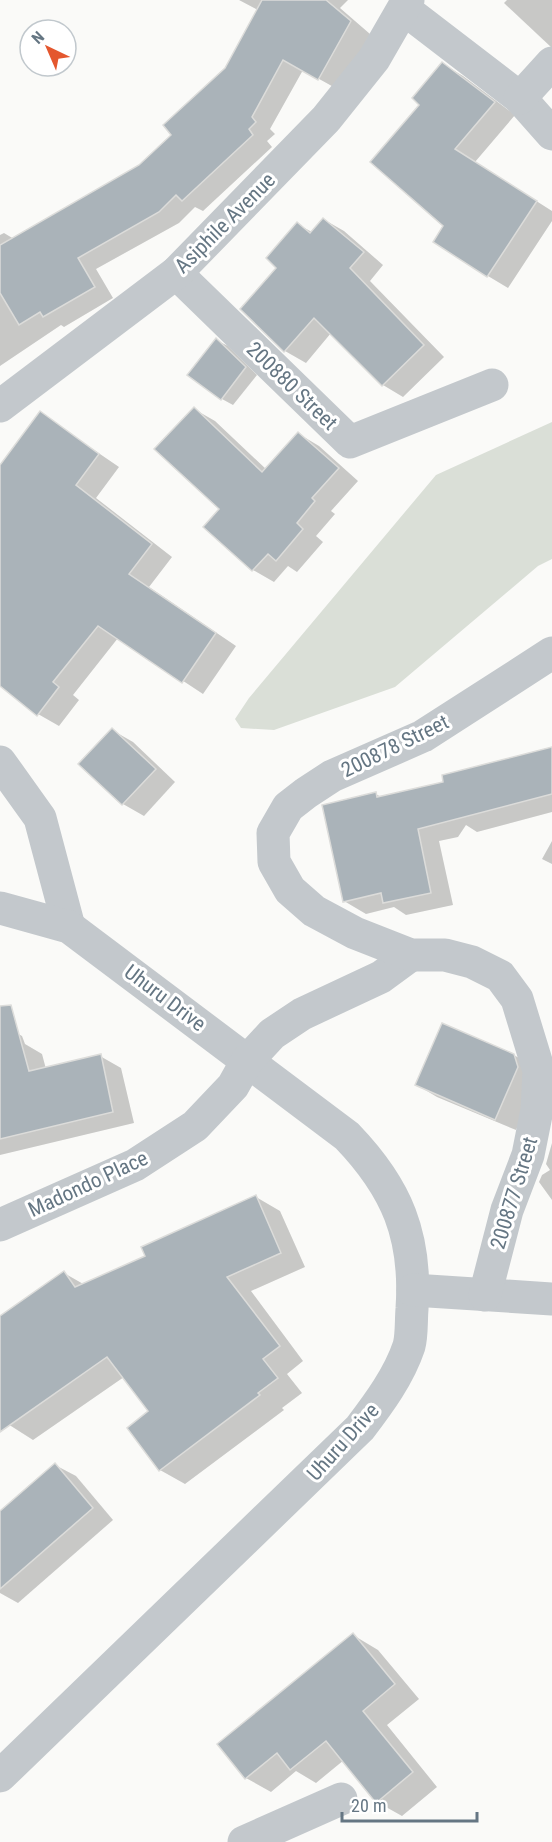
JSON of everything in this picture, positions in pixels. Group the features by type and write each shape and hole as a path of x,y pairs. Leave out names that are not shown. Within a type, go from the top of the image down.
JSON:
{"street":[{"path":"406,5 520,98 552,134"},
{"name":"Asiphile Avenue","path":"0,406 176,273 326,119 374,59 406,5"},
{"path":"520,98 552,63"},
{"name":"200880 Street","path":"176,273 350,442 492,385"},
{"name":"200878 Street","path":"274,862 273,833 288,807 332,777 423,736 552,653"},
{"path":"0,762 40,818 69,927"},
{"name":"200877 Street","path":"274,862 290,890 314,911 355,933 411,955 445,955 472,962 500,976 517,999 539,1071 537,1110 528,1155 507,1210 485,1295"},
{"name":"Uhuru Drive","path":"0,908 69,927 347,1136 371,1161 392,1192 410,1239 413,1290 410,1344 387,1391 360,1428 0,1776"},
{"path":"247,1061 272,1034 294,1019 381,977 411,955"},
{"name":"Madondo Place","path":"0,1225 135,1165 185,1133 195,1126 233,1086 247,1061"},
{"path":"413,1290 552,1299"},
{"path":"244,1842 341,1799"}],"shaded area":[{"path":"552,422 552,559 538,566 395,687 274,730 241,728 235,719 249,698 436,475"}],"building":[{"path":"262,0 326,0 351,21 318,80 283,60 252,117 256,122 249,129 253,135 182,201 176,195 159,212 78,258 95,287 43,317 40,312 19,325 0,293 0,245 139,165 171,135 163,125 225,68"},
{"path":"442,62 495,102 455,149 537,201 487,277 433,242 443,226 370,162 419,105 412,98"},
{"path":"323,218 364,252 350,268 424,345 382,386 314,318 284,352 240,309 276,268 266,258 297,222 310,233"},
{"path":"216,338 246,367 221,400 187,375"},
{"path":"194,407 262,472 298,432 339,468 312,498 315,501 297,523 303,529 276,561 268,554 252,571 203,527 219,509 154,449"},
{"path":"40,411 99,454 76,485 152,544 129,574 216,633 182,683 98,626 53,682 59,687 37,716 0,686 0,465"},
{"path":"112,728 156,769 122,805 78,764"},
{"path":"552,747 552,794 418,829 431,893 383,903 381,893 343,902 322,805 376,792 377,797 443,782 442,775"},
{"path":"11,1005 29,1071 101,1054 113,1112 0,1139 0,1006"},
{"path":"442,1023 514,1054 518,1067 495,1120 415,1085"},
{"path":"256,1195 281,1253 227,1277 280,1346 263,1359 278,1378 258,1393 260,1395 159,1471 127,1428 148,1411 107,1357 0,1432 0,1316 64,1271 75,1287 145,1256 141,1247"},
{"path":"55,1463 93,1508 0,1589 0,1511"},
{"path":"353,1633 395,1684 363,1711 413,1772 376,1803 326,1741 290,1770 277,1753 245,1779 217,1744"}]}
